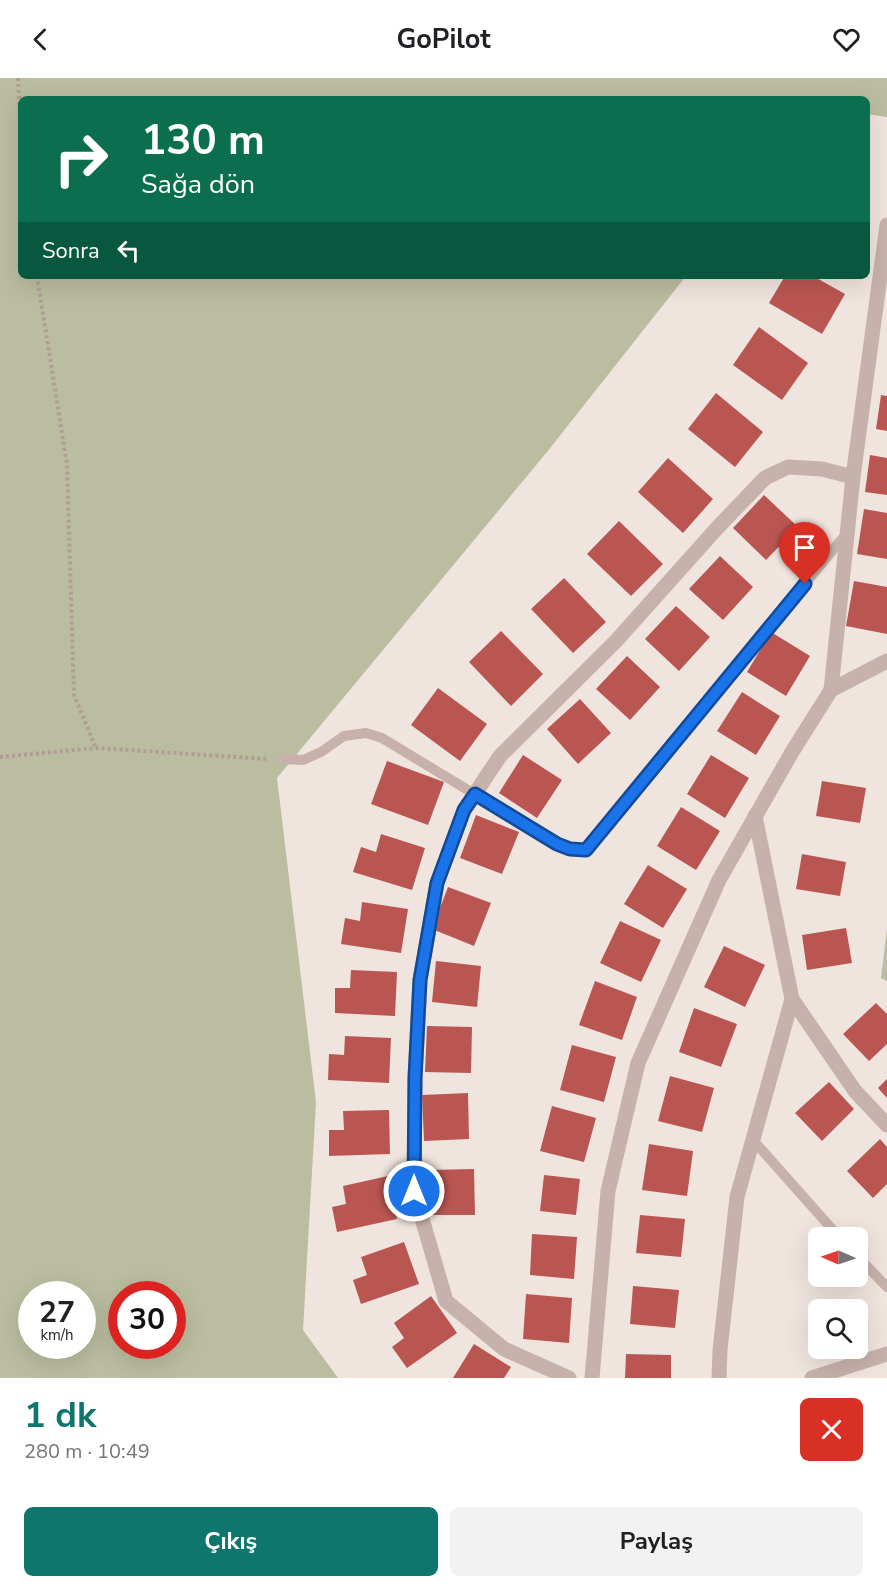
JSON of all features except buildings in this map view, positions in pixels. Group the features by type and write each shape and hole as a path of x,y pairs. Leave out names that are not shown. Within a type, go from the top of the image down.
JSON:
{"street":[{"path":"592,1378 608,1191 638,1063 719,880 792,752 831,690 853,477 887,225"},
{"path":"569,1378 504,1349 446,1301 414,1191 415,1078 420,980 437,883 464,810 500,756 616,640 765,478 788,467 822,469 853,477"},
{"path":"831,690 887,662"},
{"path":"755,816 792,999 855,1091 887,1125"},
{"path":"719,1378 737,1197 792,999"},
{"path":"812,1378 887,1354"}],"lane":[{"path":"282,759 303,760 321,752 344,736 366,733 382,738 557,844 570,849 586,850 848,532"},
{"path":"753,1140 830,1227"},
{"path":"868,1267 887,1287"}],"path":[{"path":"18,78 19,96"},
{"path":"37,279 68,465 74,694 96,748"},
{"path":"0,757 96,748 282,759"}],"green space":[{"path":"0,78 887,78 887,117 870,114 870,96 18,96 18,279 684,279 547,452 277,778 316,1102 303,1330 338,1378 0,1378"},
{"path":"887,929 887,981 881,978"}],"route":[{"path":"414,1191 415,1078 420,980 437,883 464,810 475,794 557,844 570,849 586,850 805,584"}]}
